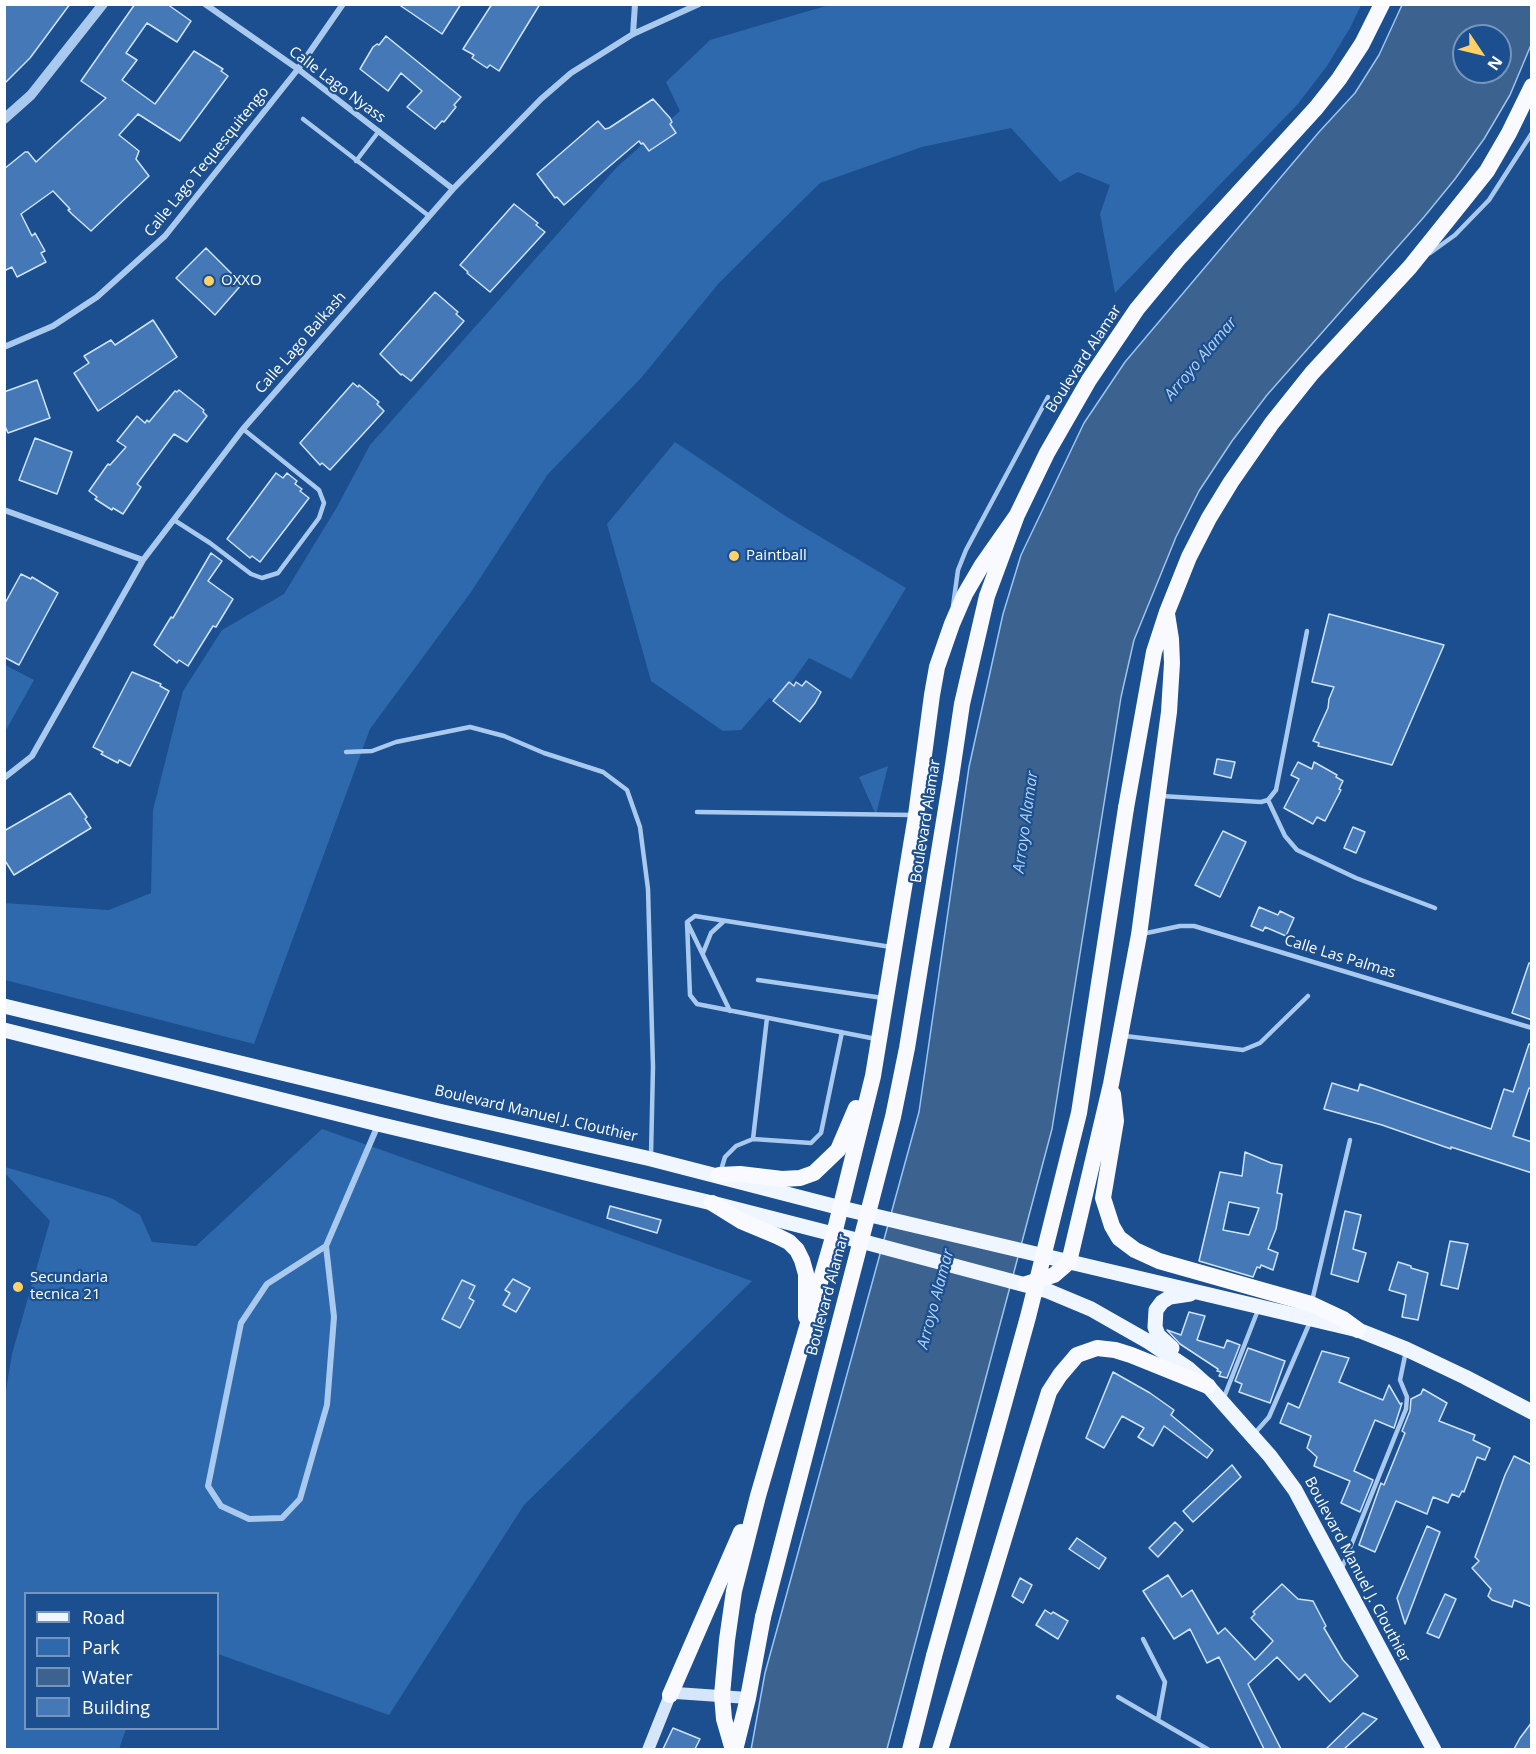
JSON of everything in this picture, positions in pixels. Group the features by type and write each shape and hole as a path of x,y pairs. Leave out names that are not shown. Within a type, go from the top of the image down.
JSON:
{"highway":[{"name":"Boulevard Alamar","path":"734,1749 748,1698 763,1617 893,1117 907,1048 962,704 987,596 1017,514 1047,453 1089,380 1137,309 1180,257 1333,87 1362,44 1382,4"},
{"path":"910,1749 1028,1317 1079,1113 1146,692 1154,652 1167,612 1189,557 1209,518 1254,448 1312,373 1410,267 1487,171 1532,86"},
{"path":"734,1749 724,1719 722,1695 727,1640 735,1591 758,1496 841,1208 873,1076 916,815 937,667 952,624 982,565 1017,514"},
{"path":"1022,1283 1054,1275 1064,1260 1111,1084 1139,935 1169,712 1172,663 1167,612"},
{"path":"719,1175 740,1174 782,1179 800,1178 814,1173 838,1150 864,1088 873,1076"},
{"path":"1111,1084 1116,1121 1104,1198 1112,1226 1119,1238 1135,1250 1159,1261 1311,1312 1344,1319 1358,1330"},
{"path":"712,1203 741,1221 789,1242 797,1250 806,1274 805,1310 809,1325"},
{"path":"940,1749 1049,1392 1060,1375 1077,1355 1097,1348 1131,1355 1208,1386"},
{"path":"670,1695 758,1496"}],"main road":[{"name":"Boulevard Manuel J. Clouthier","path":"4,1006 421,1107 719,1175 841,1208 1199,1293 1259,1307 1311,1312"},
{"name":"Boulevard Manuel J. Clouthier","path":"4,1029 378,1124 712,1203 1054,1292 1149,1341 1189,1369 1208,1386 1270,1456 1295,1490 1430,1748"},
{"path":"1189,1369 1176,1352 1158,1335 1154,1318 1162,1302 1170,1298 1199,1293"},
{"path":"1358,1330 1406,1349 1465,1377 1532,1413"},
{"path":"648,1749 665,1702 670,1695 676,1693 748,1698"}],"street":[{"path":"4,118 31,95 103,4"},
{"name":"Calle Lago Nyass","path":"205,4 298,69 453,189"},
{"name":"Calle Lago Tequesquitengo","path":"4,347 52,326 97,297 165,236 298,69 343,4"},
{"path":"633,34 636,4"},
{"name":"Calle Lago Balkash","path":"4,778 32,756 143,560 243,429 453,189 541,99 564,79 633,34 699,4"},
{"path":"4,510 143,560"},
{"path":"326,1246 267,1284 241,1323 208,1486 221,1506 249,1519 282,1518 300,1499 327,1405 334,1317 326,1246 378,1124"}],"lane":[{"path":"303,119 429,216"},
{"path":"356,161 379,132"},
{"path":"1410,267 1455,235 1489,200 1532,133"},
{"path":"952,624 954,591 958,570 966,550 1048,397"},
{"path":"174,520 210,543 251,574 262,578 278,573 319,518 324,503 319,490 243,429"},
{"path":"1158,796 1261,802 1268,800 1276,790 1307,631"},
{"path":"346,753 372,752 396,742 470,727 504,736 544,753 603,772 627,790 640,827 648,889 653,1066 651,1159"},
{"path":"1268,800 1285,836 1297,850 1356,878 1435,908"},
{"path":"697,812 916,815"},
{"path":"687,922 695,916 894,948"},
{"path":"703,954 711,933 724,921"},
{"path":"687,922 730,1011"},
{"path":"687,922 690,995 697,1004 879,1040"},
{"name":"Calle Las Palmas","path":"1139,935 1180,926 1194,926 1532,1028"},
{"path":"758,980 886,998"},
{"path":"1120,1035 1243,1050 1260,1043 1308,996"},
{"path":"753,1139 767,1018"},
{"path":"719,1175 725,1157 736,1146 753,1139 811,1143 821,1133 842,1032"},
{"path":"1252,1436 1269,1417 1311,1312 1350,1140"},
{"path":"1222,1402 1232,1382 1259,1307"},
{"path":"1340,1574 1406,1409 1407,1397 1400,1380 1406,1349"},
{"path":"1143,1639 1165,1683 1158,1720"},
{"path":"1118,1697 1209,1749"}],"green space":[{"path":"829,5 1361,5 1327,66 1297,105 1115,293 1100,214 1110,185 1078,172 1060,182 1011,128 922,147 820,183 719,283 641,378 548,474 471,592 370,729 254,1044 5,980 4,903 109,910 151,893 153,810 183,691 222,630 284,594 337,507 370,445 617,167 680,111 666,82 710,40"},
{"name":"Paintball","path":"675,442 787,517 906,588 851,679 809,658 778,701 769,698 741,730 723,731 651,681 607,524"},
{"path":"5,665 34,680 6,730 4,726"},
{"path":"888,766 876,815 859,777"},
{"path":"322,1129 752,1281 524,1505 389,1715 219,1654 219,1592 24,1592 24,1730 126,1730 119,1749 5,1749 5,1396 12,1354 50,1221 5,1173 5,1167 111,1198 140,1215 152,1242 196,1246"}],"water":[{"name":"Arroyo Alamar","path":"1402,5 1531,5 1531,45 1510,95 1484,139 1424,217 1267,395 1232,441 1199,491 1176,537 1134,640 1121,697 1052,1129 887,1749 751,1750 765,1673 919,1112 969,767 1003,614 1021,555 1084,423 1125,362 1319,132 1355,93 1379,55"}],"building":[{"path":"4,4 70,4 30,58 4,84"},
{"path":"135,4 167,4 191,21 177,42 147,23 126,53 137,60 122,80 155,104 194,51 223,69 221,71 228,76 180,141 138,114 119,135 139,151 136,159 149,176 91,231 68,210 70,209 53,191 21,214 32,236 35,233 45,251 41,253 46,262 17,277 12,267 4,271 4,169 25,152 28,152 36,162 106,98 81,81"},
{"path":"398,4 461,4 442,34"},
{"path":"492,4 540,4 499,71 490,65 487,68 472,58 474,55 463,49"},
{"path":"386,36 461,97 444,122 442,121 435,129 407,107 422,91 401,73 388,91 360,69 373,47 379,45"},
{"path":"653,99 670,118 672,122 670,124 676,133 649,151 639,141 564,205 557,197 555,198 537,174 598,121 605,129 609,128"},
{"path":"514,204 538,223 536,225 545,232 490,292 460,265"},
{"name":"OXXO","path":"206,248 242,284 215,315 176,278"},
{"path":"435,292 458,312 456,314 464,321 411,381 401,375 380,354"},
{"path":"153,320 177,357 98,411 74,373 89,363 84,356 111,340 115,345"},
{"path":"37,380 50,418 8,433 4,424 4,392"},
{"path":"353,383 358,387 359,385 379,402 377,404 384,411 330,470 322,463 320,465 300,443"},
{"path":"179,390 204,410 207,416 187,442 174,434 137,484 141,487 123,514 95,499 97,497 89,491 108,464 110,465 126,447 117,441 137,416 145,423 147,420 149,422 175,391"},
{"path":"35,438 72,452 57,494 19,480"},
{"path":"276,473 283,478 287,473 297,481 295,484 309,498 260,562 252,556 250,558 227,539"},
{"path":"211,553 222,561 208,581 233,599 188,666 179,660 177,663 154,645 171,617 173,618"},
{"path":"21,574 31,579 32,577 58,593 19,665 4,657 4,605"},
{"path":"1329,614 1444,645 1392,765 1318,746 1319,743 1313,741 1328,708 1334,687 1312,682"},
{"path":"132,672 161,684 160,686 169,691 130,766 119,760 118,763 93,747"},
{"path":"806,681 821,692 800,722 773,701 789,682 794,686 796,682 802,686"},
{"path":"1217,759 1235,762 1231,778 1214,774"},
{"path":"1298,762 1312,769 1314,762 1343,781 1339,789 1341,790 1325,821 1317,817 1313,824 1284,808 1299,779 1291,775"},
{"path":"70,793 87,817 85,819 91,828 14,875 4,859 4,831"},
{"path":"1353,827 1365,832 1356,853 1344,848"},
{"path":"1223,831 1246,842 1220,897 1195,885"},
{"path":"1259,907 1278,915 1280,911 1294,918 1286,936 1265,927 1263,931 1251,926"},
{"path":"1529,963 1532,964 1532,1020 1512,1013"},
{"path":"1529,1044 1532,1044 1532,1089 1529,1088 1513,1136 1532,1142 1532,1173 1324,1109 1332,1083 1358,1091 1360,1084 1491,1129 1504,1089 1513,1092"},
{"path":"1245,1152 1282,1165 1277,1193 1282,1194 1276,1229 1268,1249 1278,1253 1273,1270 1261,1265 1260,1268 1257,1267 1253,1277 1199,1261 1220,1172 1242,1176","holes":["1229,1202 1259,1208 1249,1235 1223,1230"]},
{"path":"610,1206 661,1220 657,1233 607,1218"},
{"path":"1345,1211 1361,1215 1353,1249 1366,1253 1358,1282 1331,1274"},
{"path":"1450,1241 1468,1244 1458,1289 1441,1285"},
{"path":"1398,1262 1428,1273 1418,1320 1402,1317 1406,1295 1389,1290"},
{"path":"513,1279 530,1288 516,1312 503,1305 510,1293 505,1290"},
{"path":"462,1280 475,1286 469,1298 474,1301 460,1328 442,1319"},
{"path":"1189,1312 1205,1316 1197,1340 1224,1348 1227,1340 1240,1345 1227,1378 1219,1376 1221,1372 1217,1371 1218,1369 1180,1344 1167,1330 1181,1335"},
{"path":"1248,1348 1285,1361 1270,1403 1239,1392 1242,1384 1235,1381"},
{"path":"1322,1351 1349,1358 1339,1382 1383,1400 1389,1385 1400,1404 1402,1403 1394,1428 1375,1420 1354,1471 1373,1480 1360,1512 1341,1503 1350,1481 1314,1466 1317,1457 1307,1448 1311,1436 1280,1423 1288,1403 1299,1408"},
{"path":"1113,1372 1174,1410 1171,1415 1213,1450 1207,1458 1164,1426 1153,1446 1138,1437 1144,1428 1122,1416 1104,1448 1086,1438"},
{"path":"1423,1389 1447,1403 1439,1421 1475,1435 1473,1440 1490,1448 1485,1460 1477,1457 1464,1492 1462,1491 1459,1497 1452,1494 1448,1503 1433,1497 1427,1514 1396,1501 1375,1552 1359,1545 1381,1483 1384,1485 1405,1433 1402,1431 1410,1411 1411,1399 1421,1394"},
{"path":"1514,1456 1532,1465 1532,1607 1514,1600 1512,1607 1492,1600 1488,1596 1491,1589 1472,1568 1479,1561 1475,1557"},
{"path":"1232,1465 1241,1477 1193,1522 1183,1511"},
{"path":"1175,1522 1183,1530 1158,1557 1149,1548"},
{"path":"1427,1526 1440,1532 1405,1624 1397,1598"},
{"path":"1077,1538 1106,1558 1099,1569 1069,1549"},
{"path":"1168,1575 1182,1597 1192,1590 1218,1634 1225,1628 1255,1660 1273,1641 1251,1618 1255,1614 1253,1612 1282,1584 1298,1599 1313,1601 1326,1626 1324,1628 1343,1660 1358,1676 1330,1702 1305,1674 1299,1680 1277,1657 1248,1684 1281,1749 1264,1749 1219,1657 1207,1663 1190,1629 1174,1639 1143,1591"},
{"path":"1020,1578 1032,1585 1023,1603 1012,1596"},
{"path":"1445,1594 1456,1599 1439,1638 1427,1633"},
{"path":"1045,1610 1068,1621 1058,1639 1036,1625"},
{"path":"1363,1713 1377,1719 1344,1749 1326,1749"},
{"path":"1532,1722 1532,1749 1514,1749 1520,1738"},
{"path":"673,1728 700,1739 695,1749 663,1749"}],"place":[{"name":"OXXO","path":"209,281"},
{"name":"Paintball","path":"734,556"},
{"name":"Secundaria tecnica 21","path":"18,1287"}]}
